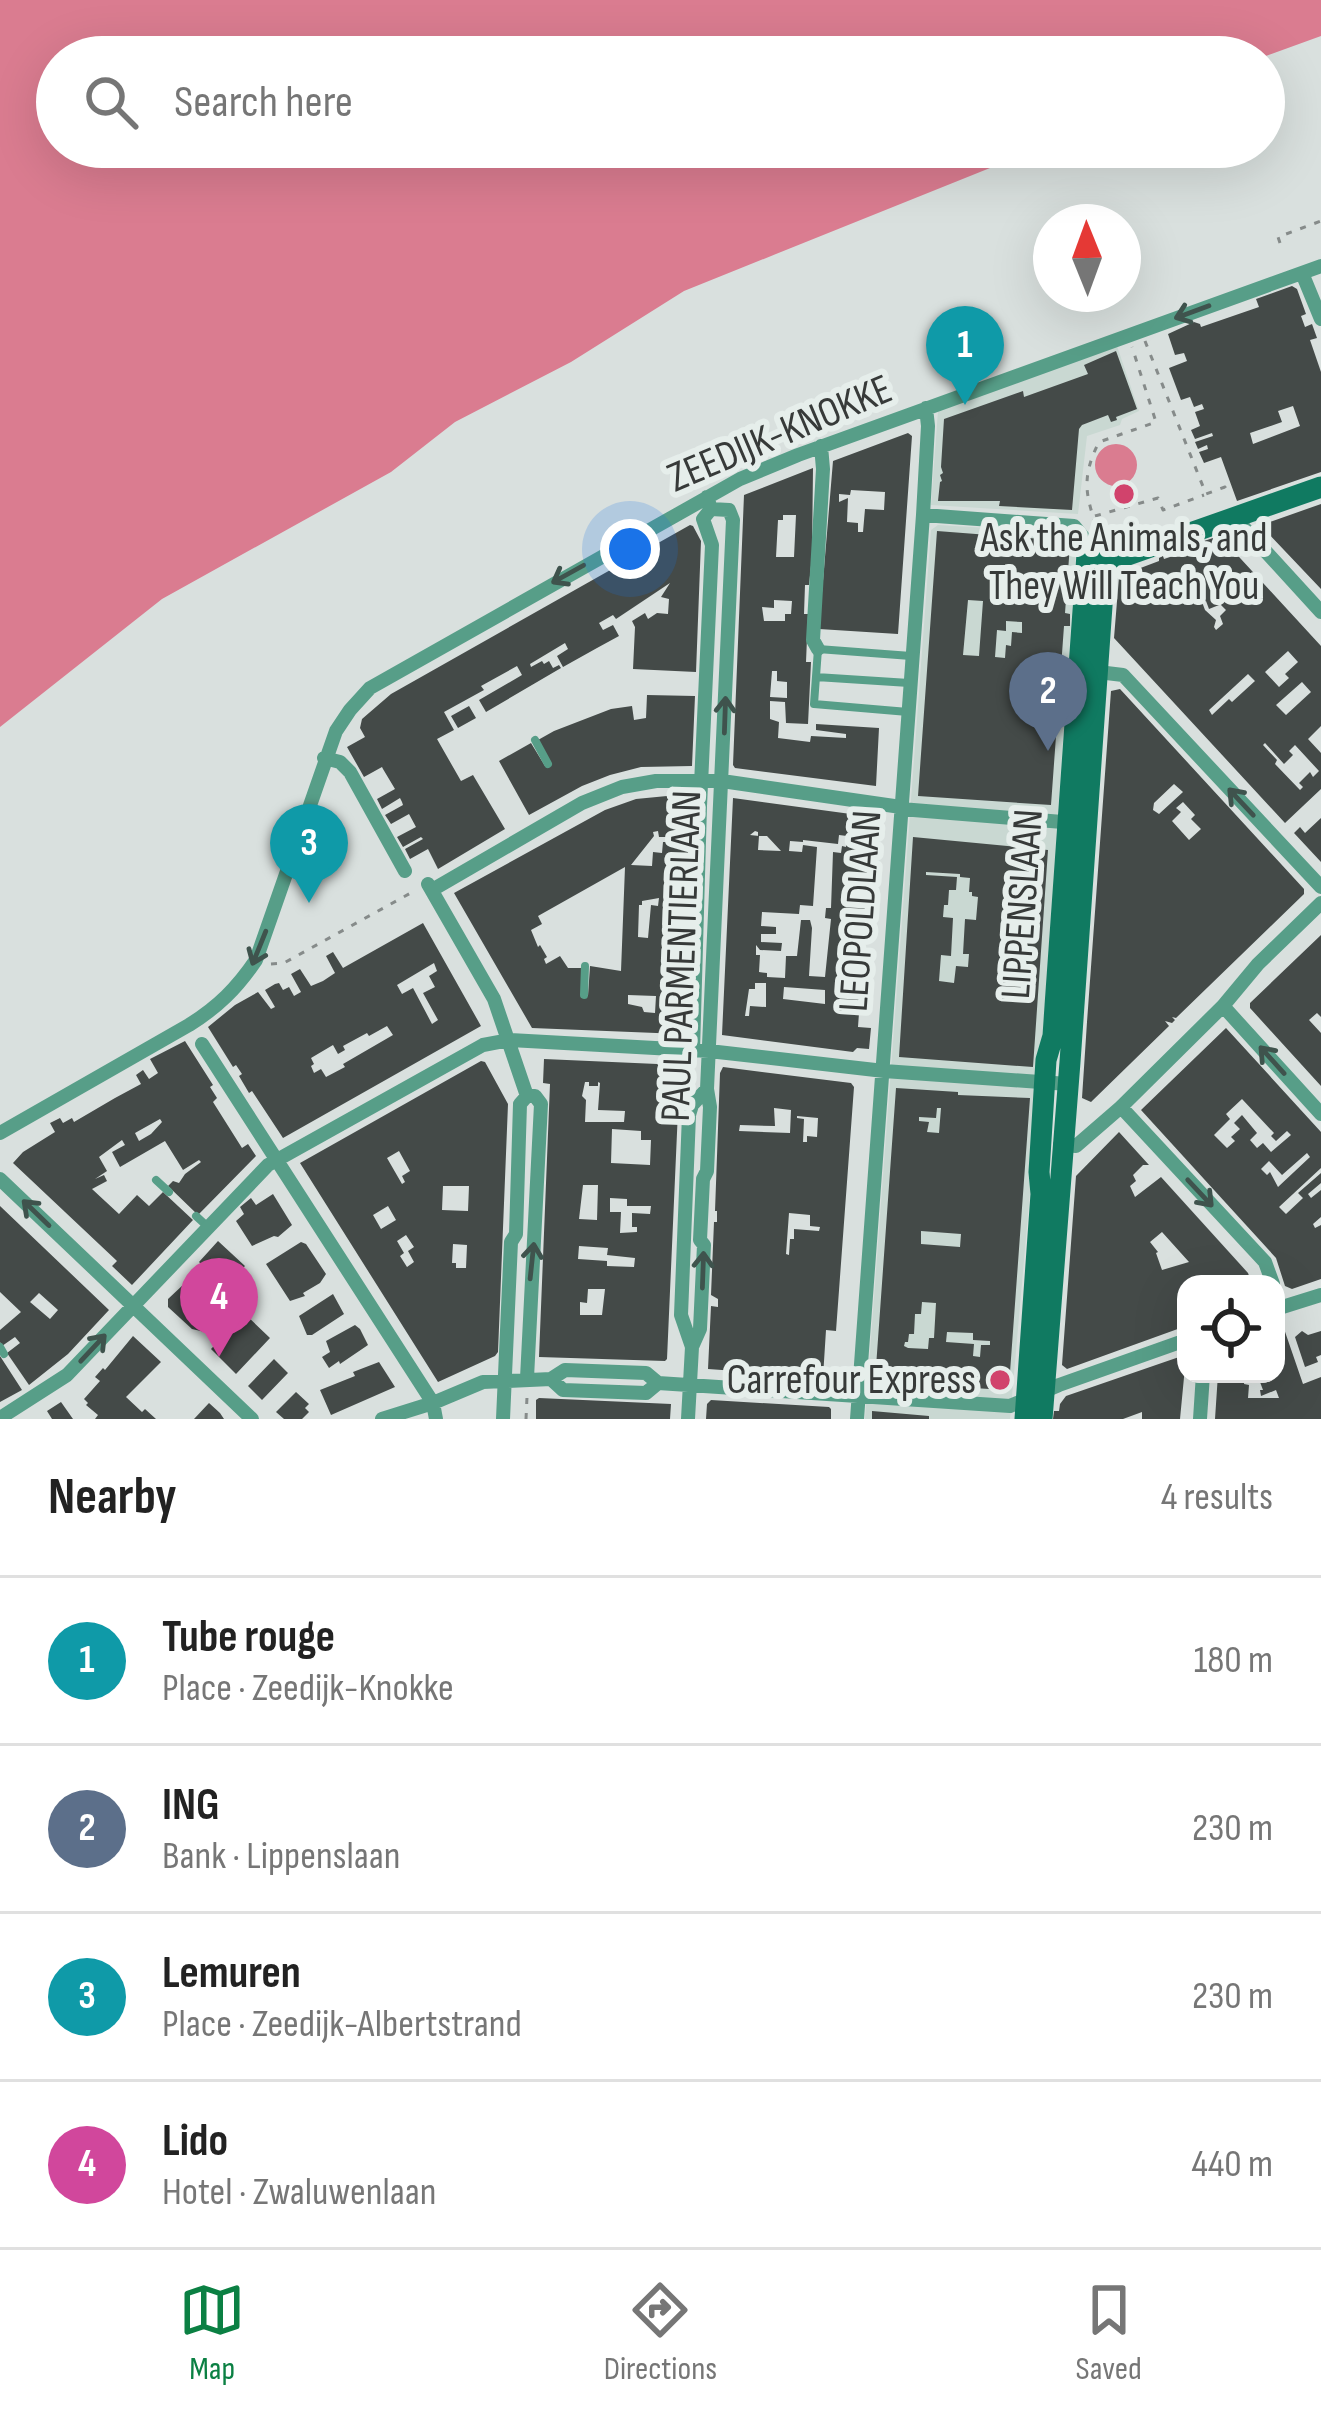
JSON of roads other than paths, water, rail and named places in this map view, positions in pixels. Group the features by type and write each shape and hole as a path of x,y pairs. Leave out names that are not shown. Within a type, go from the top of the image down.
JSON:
{"street":[{"name":"ZEEDIJK-KNOKKE","path":"0,1133 214,1009 238,986 256,960 336,730 370,688 709,503 740,479 1321,266"},
{"path":"1302,273 1316,286 1321,319"},
{"name":"LEOPOLDLAAN","path":"857,1419 923,515 926,408"},
{"path":"818,649 813,640 824,469 821,446"},
{"path":"923,515 1073,526 1096,558 1236,519 1321,487"},
{"name":"PAUL PARMENTIERLAAN","path":"688,1419 692,1347 700,1329 704,1245 700,1240 710,1107 701,1051 701,781 712,545 703,519 709,503 729,511 733,520 722,781 701,1051"},
{"path":"1236,519 1321,612"},
{"name":"LIPPENSLAAN","path":"1076,824 1098,671 1096,558"},
{"name":"LIPPENSLAAN","path":"1042,1419 1032,1404 1040,1210 1057,1083 1046,1060 1053,1036 1076,824 1096,558"},
{"path":"1098,671 1124,675 1321,887"},
{"path":"325,758 340,762 350,772 405,871"},
{"path":"527,1096 494,999 430,887 569,802 656,782 722,781 901,808 1076,824"},
{"path":"1054,1129 1076,1146 1223,1006 1321,903"},
{"path":"1223,1006 1321,1114"},
{"path":"0,1418 30,1393 67,1375 133,1306 202,1222 261,1171 483,1045 581,1038 884,1071 1057,1083"},
{"path":"202,1045 435,1411"},
{"path":"504,1418 520,1104 527,1096 535,1096 541,1104 527,1378"},
{"path":"1120,1107 1265,1262 1270,1275"},
{"path":"1054,1129 1105,1120"},
{"path":"0,1179 252,1419"},
{"path":"1285,1302 1321,1295"},
{"path":"412,1419 483,1382 551,1379 565,1370 646,1373 658,1383 1032,1404 1177,1344"},
{"path":"1200,1419 1202,1383"},
{"path":"382,1419 435,1411"}],"lane":[{"path":"908,712 814,704 818,649 913,656"},
{"path":"816,676 910,683"},
{"path":"535,740 548,764"},
{"path":"584,995 585,966"},
{"path":"156,1180 169,1192"}],"place":[{"name":"Tube rouge","path":"965,405"},
{"name":"Ask the Animals, and They Will Teach You","path":"1124,494"},
{"name":"ING","path":"1048,751"},
{"name":"Lemuren","path":"309,903"},
{"name":"Lido","path":"219,1357"},
{"name":"Carrefour Express","path":"1000,1380"}]}
